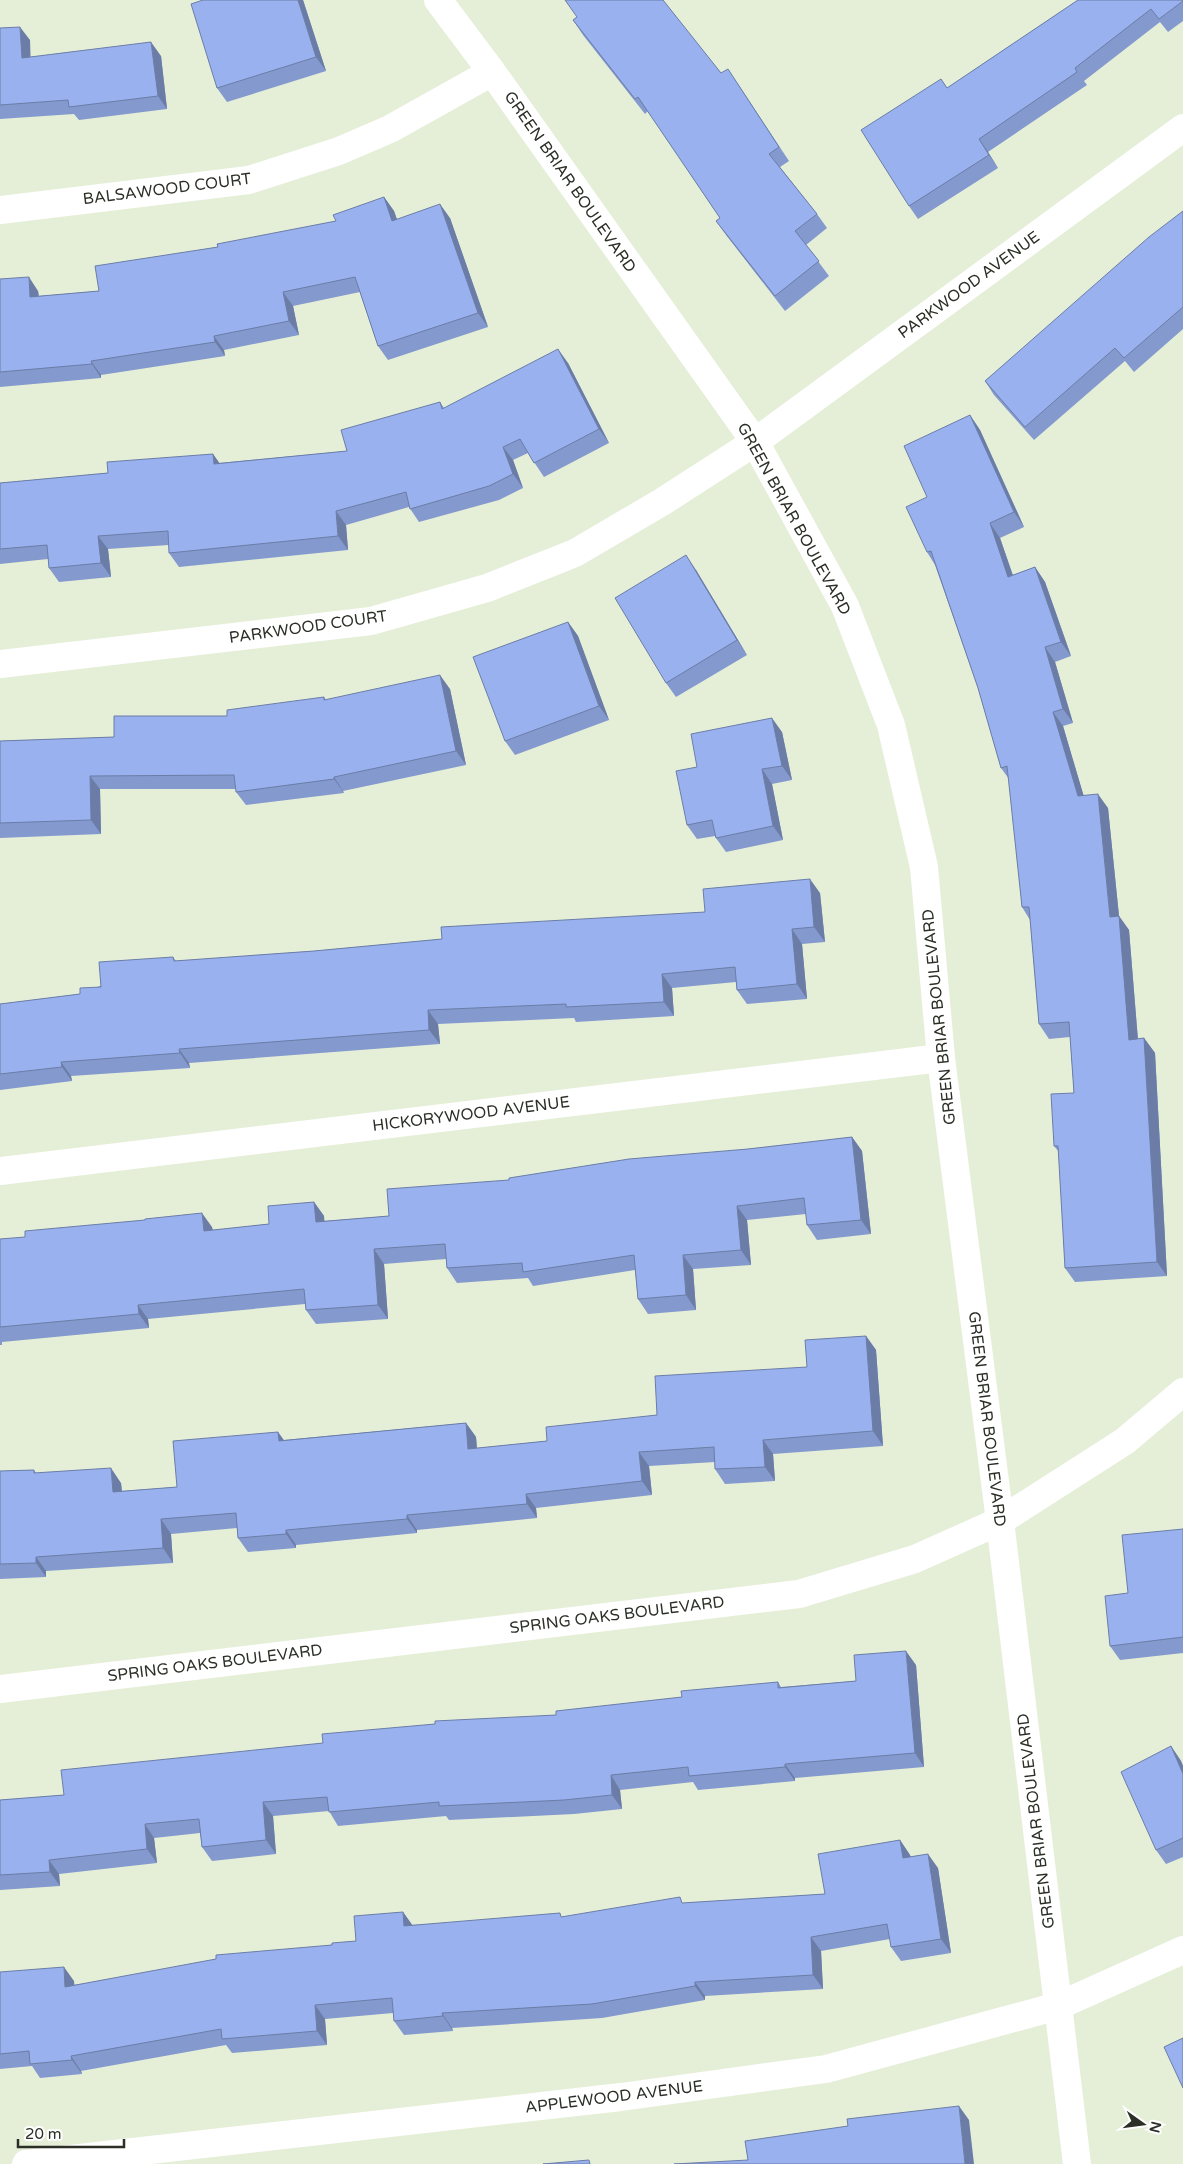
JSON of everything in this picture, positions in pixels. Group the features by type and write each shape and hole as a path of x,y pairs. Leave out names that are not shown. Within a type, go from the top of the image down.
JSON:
{"street":[{"name":"GREEN BRIAR BOULEVARD","path":"438,0 492,72 755,442 845,606 891,725 924,866 942,1058 1077,2164"},
{"name":"BALSAWOOD COURT","path":"0,210 249,180 339,151 390,129 492,72"},
{"name":"PARKWOOD AVENUE","path":"755,442 1183,128"},
{"name":"PARKWOOD COURT","path":"0,664 371,622 487,588 575,553 662,502 755,442"},
{"name":"HICKORYWOOD AVENUE","path":"0,1171 942,1058"},
{"name":"SPRING OAKS BOULEVARD","path":"0,1688 799,1594 915,1559 1000,1521 1125,1441 1183,1392"},
{"name":"APPLEWOOD AVENUE","path":"26,2164 621,2097 826,2068 1058,2006 1183,1950"}],"building":[{"path":"203,0 298,0 316,57 217,88 191,4"},
{"path":"565,0 663,0 721,73 728,69 779,147 769,154 817,214 795,231 819,261 775,296 716,221 720,218 638,97 635,99 573,20 577,17"},
{"path":"1078,0 1183,1 1159,19 1151,9 1075,68 1077,72 979,139 989,155 909,206 861,130 941,79 947,88"},
{"path":"20,27 22,58 151,42 158,96 69,107 68,100 0,105 0,28"},
{"path":"384,197 392,221 440,204 478,313 378,346 355,277 283,292 289,321 214,336 215,342 91,361 92,364 0,372 0,279 29,277 30,297 99,291 95,266 218,247 217,244 336,221 333,215"},
{"path":"1183,211 1183,307 1124,358 1115,348 1025,427 985,381 1149,237"},
{"path":"558,349 599,429 534,463 520,439 503,447 513,474 489,486 410,509 406,492 336,511 338,536 169,553 168,531 98,536 101,563 49,568 47,545 0,549 0,483 108,473 107,462 213,454 214,464 347,451 341,430 440,402 442,409"},
{"path":"970,415 1014,512 990,523 1008,577 1035,567 1061,642 1045,647 1063,709 1053,712 1078,796 1098,794 1110,917 1119,916 1129,1040 1144,1038 1157,1262 1065,1268 1058,1146 1054,1146 1051,1094 1074,1093 1069,1022 1039,1024 1029,907 1022,907 1007,766 1001,768 978,688 931,551 927,552 906,507 927,497 904,446"},
{"path":"686,555 737,640 666,683 615,598"},
{"path":"568,622 599,706 505,741 473,657"},
{"path":"440,675 456,751 334,777 334,779 236,792 234,775 90,776 91,820 0,823 0,741 114,737 114,716 227,716 227,710 324,697 324,700"},
{"path":"772,718 782,766 762,769 773,826 716,838 712,820 687,825 676,771 697,767 691,734"},
{"path":"810,879 814,927 792,929 797,984 737,990 735,967 662,974 664,1002 566,1007 566,1004 428,1010 429,1030 179,1049 180,1053 61,1062 62,1067 0,1074 0,1004 80,994 80,988 101,987 99,962 173,957 174,961 442,939 441,927 705,912 703,889"},
{"path":"852,1137 861,1220 807,1225 804,1198 737,1206 741,1250 683,1255 686,1295 638,1299 634,1255 523,1272 522,1263 447,1268 445,1244 374,1249 378,1305 306,1310 304,1289 138,1305 139,1314 0,1327 0,1239 25,1237 25,1231 202,1213 204,1231 269,1224 268,1206 314,1202 316,1222 389,1216 387,1189 509,1180 509,1178 629,1159 748,1149"},
{"path":"866,1336 873,1431 763,1440 765,1467 715,1469 714,1447 639,1452 642,1481 526,1494 527,1504 407,1515 407,1519 286,1530 286,1534 238,1538 236,1513 161,1519 163,1548 36,1557 36,1563 0,1564 0,1471 34,1470 34,1473 111,1468 113,1492 177,1487 173,1441 278,1432 279,1441 466,1423 468,1449 547,1441 546,1427 657,1415 655,1376 807,1367 805,1340"},
{"path":"1183,1529 1183,1637 1110,1646 1105,1596 1128,1593 1122,1535"},
{"path":"906,1651 915,1753 785,1764 785,1767 689,1776 688,1767 611,1775 612,1795 564,1800 439,1806 439,1802 329,1812 327,1797 263,1802 266,1840 202,1847 199,1819 145,1824 147,1849 49,1860 50,1872 0,1875 0,1800 64,1795 61,1770 323,1743 322,1734 435,1724 435,1721 556,1715 556,1711 682,1697 681,1691 778,1682 778,1688 856,1681 854,1655"},
{"path":"1171,1746 1183,1774 1183,1838 1156,1850 1121,1772"},
{"path":"900,1840 903,1858 928,1854 941,1939 891,1947 887,1924 811,1937 813,1975 695,1982 695,1986 592,2004 442,2013 443,2016 394,2021 392,1998 315,2005 317,2031 222,2039 221,2029 71,2056 72,2060 30,2064 29,2051 0,2054 0,1972 64,1967 65,1987 216,1959 216,1955 332,1945 332,1943 356,1941 354,1916 403,1912 404,1926 560,1913 561,1917 680,1897 682,1903 825,1894 818,1854"},
{"path":"1183,2038 1183,2088 1164,2047"},
{"path":"959,2106 965,2164 674,2164 748,2160 745,2141 848,2126 847,2119"},
{"path":"589,2160 590,2164 543,2164"}]}
